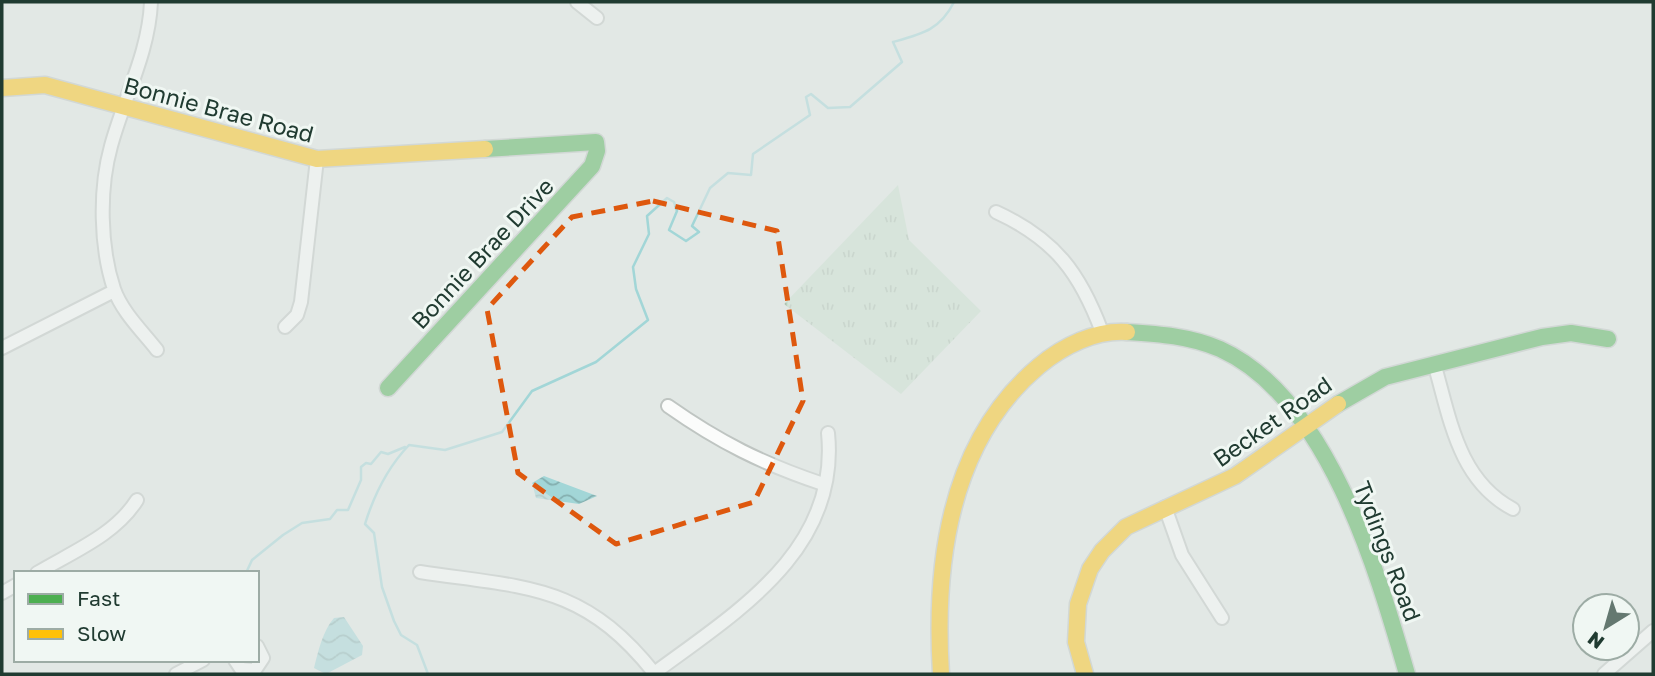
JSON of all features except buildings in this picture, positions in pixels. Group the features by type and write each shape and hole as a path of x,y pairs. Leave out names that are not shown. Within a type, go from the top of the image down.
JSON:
{"street":[{"path":"151,2 147,36 110,148 105,186 106,249 114,291 158,350"},
{"path":"577,2 597,18"},
{"name":"Bonnie Brae Road","path":"2,88 45,86 317,159 596,142"},
{"name":"Bonnie Brae Drive","path":"388,388 592,166 597,151 596,142"},
{"path":"285,327 297,315 301,302 317,159"},
{"path":"996,212 1033,231 1067,264 1081,281 1102,332"},
{"path":"2,348 114,291"},
{"name":"Tydings Road","path":"941,674 938,592 948,528 974,442 992,412 1026,373 1053,355 1102,332 1172,333 1196,339 1222,350 1261,377 1304,426 1348,498 1407,674"},
{"name":"Becket Road","path":"1085,674 1079,657 1075,624 1078,604 1090,569 1101,551 1126,527 1235,477 1354,392 1385,377 1542,337 1571,333 1608,339"},
{"path":"1434,363 1454,435 1472,475 1497,501 1513,509"},
{"path":"668,406 736,450 772,467 823,484"},
{"path":"420,572 538,590 564,598 609,625 654,674 740,610 783,570 816,512 828,464 828,433"},
{"path":"40,571 111,528 128,514 137,500"},
{"path":"1165,508 1182,555 1222,618"},
{"path":"1604,674 1653,631"},
{"path":"236,662 241,669 255,670 263,658 259,650"},
{"path":"176,674 199,662"}],"highlighted area":[{"path":"653,201 777,231 803,401 754,502 616,544 518,473 487,309 572,217"}],"green space":[{"path":"898,185 909,240 981,311 901,394 784,304"}],"water":[{"path":"544,476 597,496 579,504 536,498 532,483"},
{"path":"344,617 363,646 362,655 326,674 314,668 319,648 334,618"}],"waterway":[{"path":"428,674 417,645 401,635 394,621 382,587 374,533 365,524 382,482 401,454 409,445 445,450 502,432 532,391 596,362 648,320 636,289 633,267 649,234 647,216 667,198 674,202 677,211 669,230 686,241 699,232 692,226 710,188 728,173 751,175 753,154 810,115 806,97 811,94 828,108 850,107 902,62 893,42 929,30 943,19 954,2"},
{"path":"247,571 252,560 302,523 330,519 337,510 348,510 361,480 361,467 366,463 371,464 381,452 388,454 405,447"}],"traffic: fast":[{"path":"388,388 592,166 597,151 596,142 485,149"},
{"path":"1127,332 1186,338 1220,349 1258,373 1291,406 1319,446 1343,491 1380,586 1407,674"},
{"path":"1338,404 1385,377 1542,337 1571,333 1608,339"}],"traffic: slow":[{"path":"2,88 45,85 317,159 485,149"},
{"path":"941,674 941,590 945,548 954,506 967,467 985,430 1009,396 1048,359 1091,337 1127,332"},
{"path":"1085,674 1076,642 1078,604 1090,569 1102,551 1126,527 1235,476 1338,404"}]}
